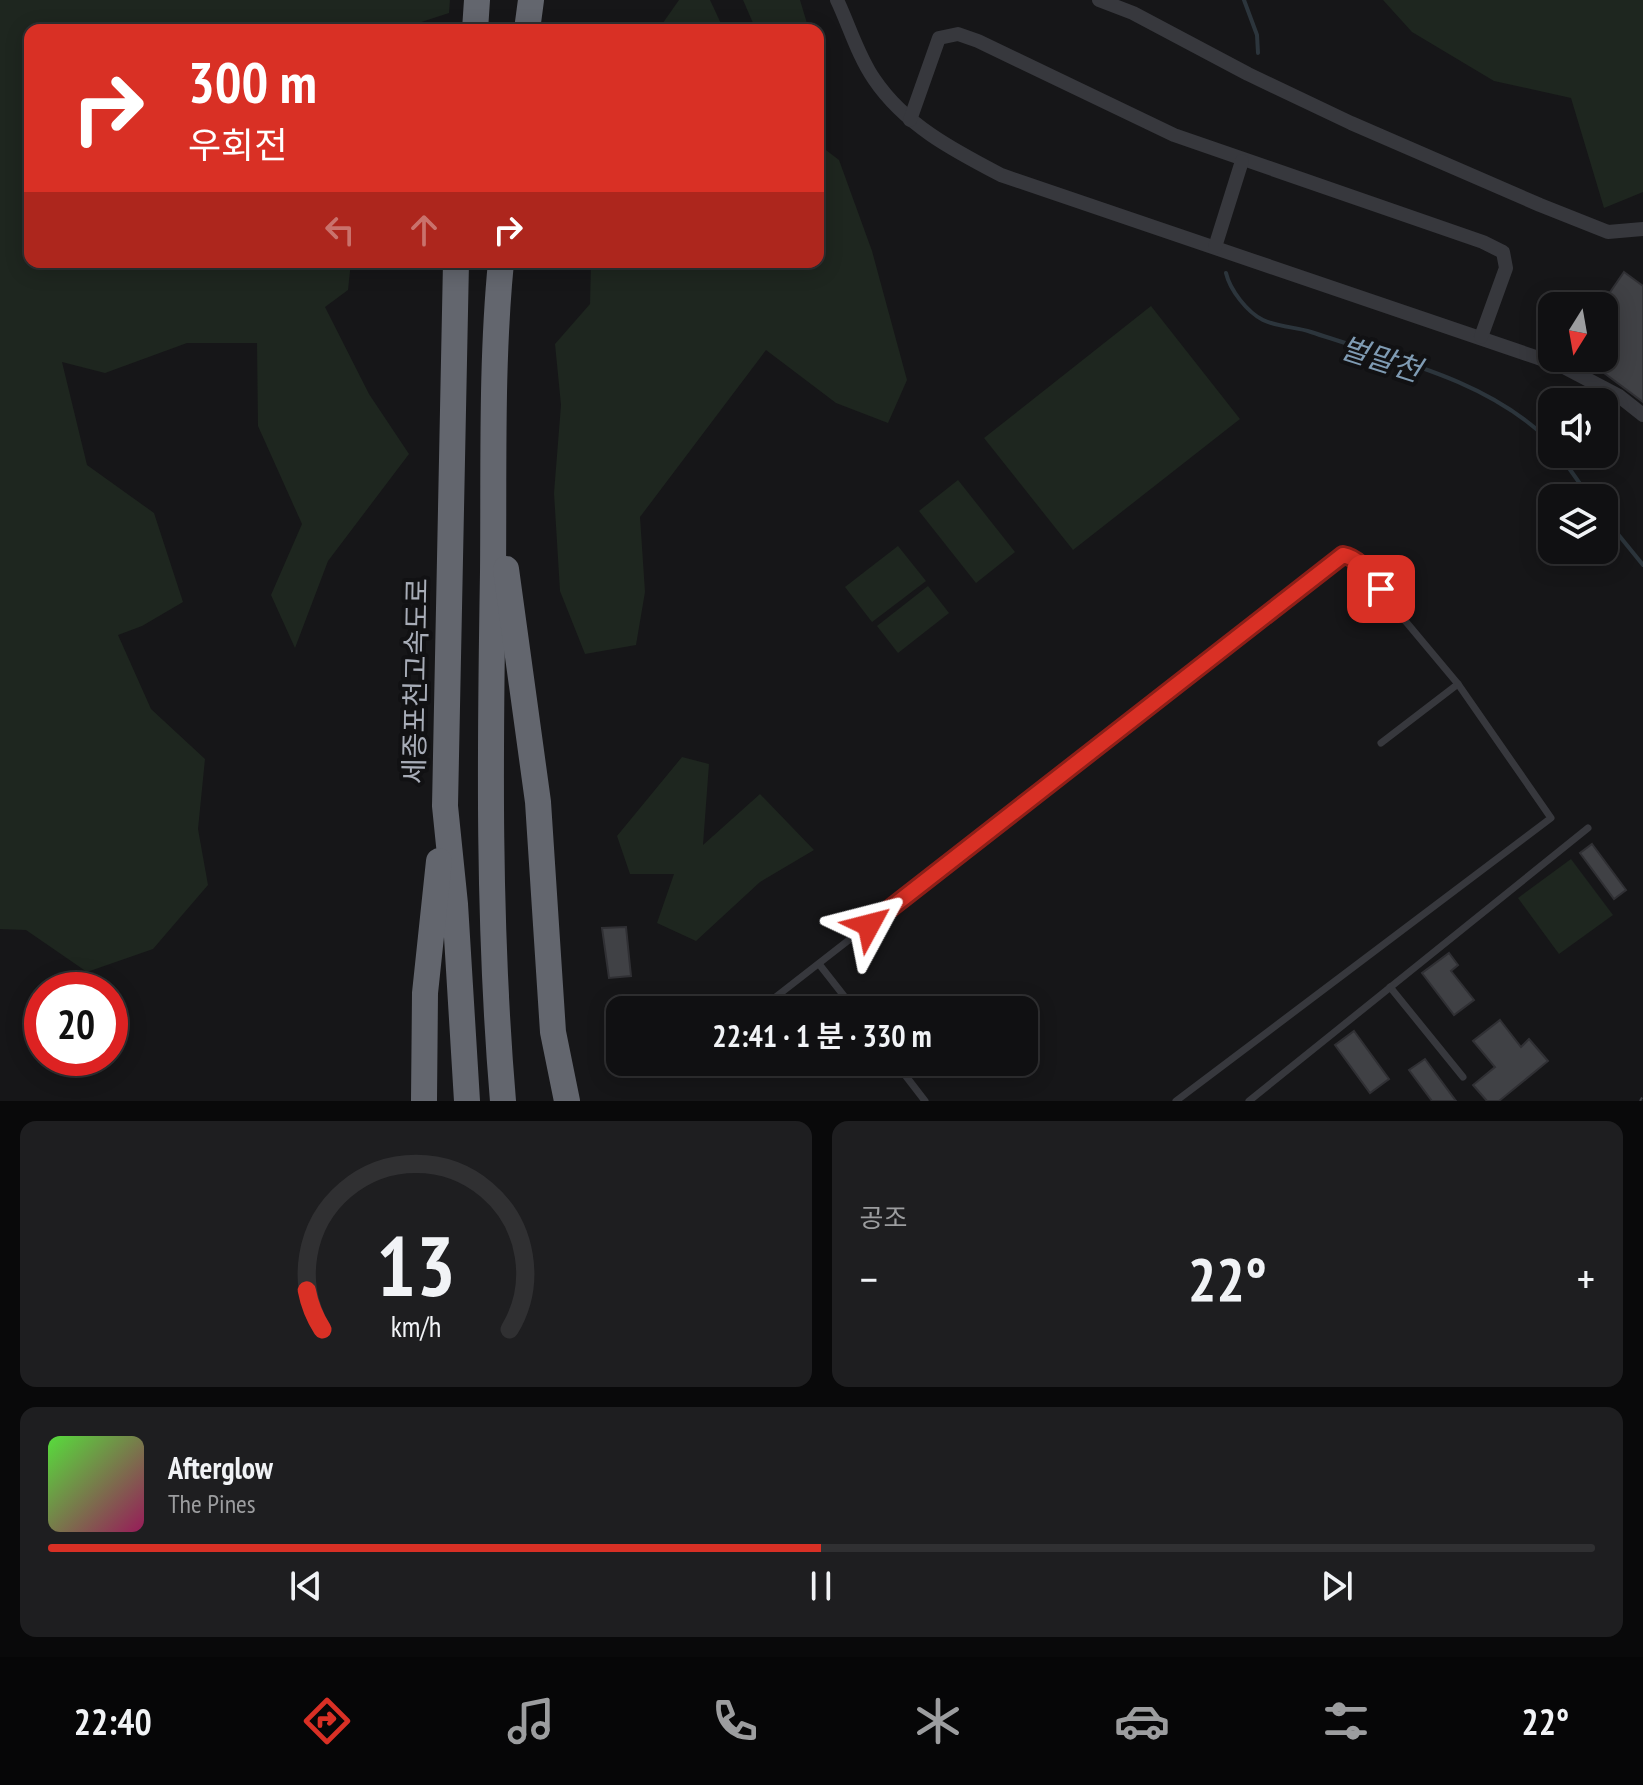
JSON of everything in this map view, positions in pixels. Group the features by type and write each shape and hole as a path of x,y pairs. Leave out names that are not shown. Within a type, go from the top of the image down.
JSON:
{"highway":[{"path":"475,24 477,0"},
{"path":"528,24 531,0"},
{"name":"세종포천고속도로","path":"456,268 445,806 467,1101"},
{"path":"501,268 494,464 489,814 492,931 503,1101"},
{"path":"494,464 520,690 538,802 553,1032 567,1101"},
{"path":"424,1101 425,993 445,806"}],"street":[{"path":"837,0 873,78 910,120 950,148 1001,175 1562,366 1619,396 1643,415"},
{"path":"1099,0 1133,13 1248,74 1351,123 1540,205 1608,232 1643,229"},
{"path":"910,120 939,38 958,34 1065,81 1174,135 1483,242 1503,252 1506,268 1481,337"},
{"path":"1215,247 1242,161"}],"lane":[{"path":"777,996 1343,555 1351,556 1458,684 1551,818 1176,1101"},
{"path":"1381,743 1458,684"},
{"path":"1249,1101 1588,828"},
{"path":"819,964 844,996"},
{"path":"1390,987 1463,1077"},
{"path":"906,1076 925,1101"}],"path":[{"path":"1640,1101 1643,1096"}],"shaded area":[{"path":"0,0 450,0 449,13 415,24 24,24 24,268 350,268 348,290 325,307 369,394 409,454 328,561 295,648 271,595 302,524 258,426 257,343 187,343 105,373 62,362 87,465 154,513 183,602 142,626 118,635 151,709 205,759 198,829 208,885 153,949 87,972 26,930 0,929"},
{"path":"679,0 710,0 721,24 662,24"},
{"path":"743,0 800,0 807,24 753,24"},
{"path":"1383,0 1643,0 1643,192 1604,208 1571,98 1494,81 1412,32"},
{"path":"824,149 839,160 872,251 907,380 888,423 836,403 766,350 640,517 645,592 636,645 585,654 560,591 554,493 561,405 555,344 590,304 591,268 824,268"},
{"path":"1151,306 1240,419 1073,550 984,438"},
{"path":"958,480 1015,552 976,583 919,511"},
{"path":"898,546 926,581 872,622 845,587"},
{"path":"928,586 949,613 898,653 877,626"},
{"path":"682,757 709,764 703,845 760,794 814,850 760,882 696,941 657,923 674,874 630,874 617,836"},
{"path":"1571,859 1613,915 1559,954 1518,898"}],"building":[{"path":"1624,272 1643,286 1643,402 1603,372 1618,372 1618,292 1610,292"},
{"path":"1592,844 1626,890 1614,899 1580,853"},
{"path":"626,927 631,976 609,978 602,928"},
{"path":"1449,953 1458,965 1451,971 1474,1000 1454,1015 1422,973"},
{"path":"1500,1020 1521,1047 1529,1039 1548,1061 1499,1101 1487,1101 1473,1085 1495,1067 1473,1041"},
{"path":"1354,1031 1389,1079 1370,1093 1335,1045"},
{"path":"1425,1059 1456,1101 1432,1101 1409,1070"}],"waterway":[{"name":"벌말천","path":"1244,0 1257,35 1258,53"},
{"name":"벌말천","path":"1226,273 1240,300 1263,320 1305,330 1435,372 1494,400 1538,431"},
{"name":"벌말천","path":"1569,468 1580,484"},
{"name":"벌말천","path":"1618,534 1643,565"}],"route":[{"path":"869,925 1343,555 1351,556 1381,589"}]}
